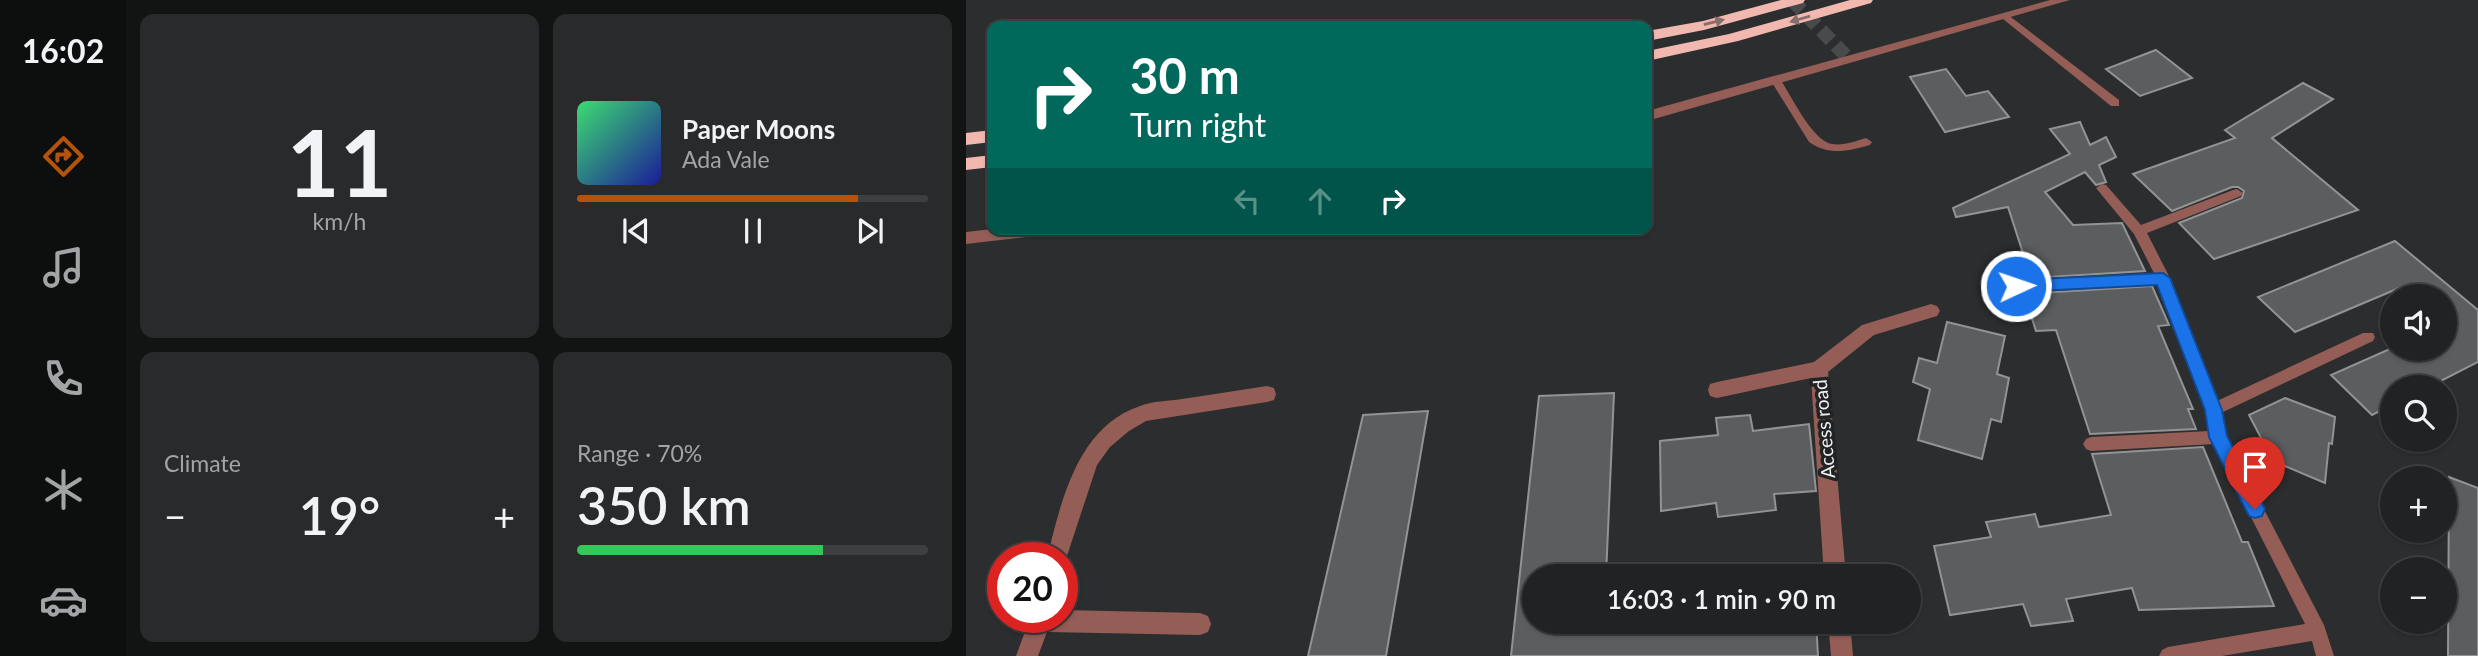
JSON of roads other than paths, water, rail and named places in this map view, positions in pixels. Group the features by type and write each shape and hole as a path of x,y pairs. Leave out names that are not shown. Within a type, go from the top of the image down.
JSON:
{"highway":[{"path":"1652,35 1704,25 1798,0"},
{"path":"1652,55 1732,38 1866,0"},
{"path":"966,139 987,137"},
{"path":"966,164 987,162"}],"street":[{"path":"1652,116 2064,0"},
{"path":"966,238 992,235"},
{"name":"Access road","path":"1835,564 1819,369 1868,330 1931,311"},
{"path":"1717,390 1819,369"},
{"path":"1062,542 1089,460 1103,441 1122,425 1143,413 1267,394"},
{"path":"1078,620 1200,624"},
{"path":"1027,656 1035,633"},
{"path":"1840,634 1842,656"}],"lane":[{"path":"2007,17 2115,103"},
{"path":"1776,81 1813,139 1822,146 1838,150 1866,142"},
{"path":"2102,188 2139,231 2163,278 2213,410 2218,437 2318,631 2325,656"},
{"path":"2139,231 2237,193"},
{"path":"2016,286 2163,278"},
{"path":"2213,410 2368,337"},
{"path":"2091,444 2218,437"},
{"path":"2168,656 2318,631"}],"tunnel":[{"path":"1792,0 1850,60"}]}
